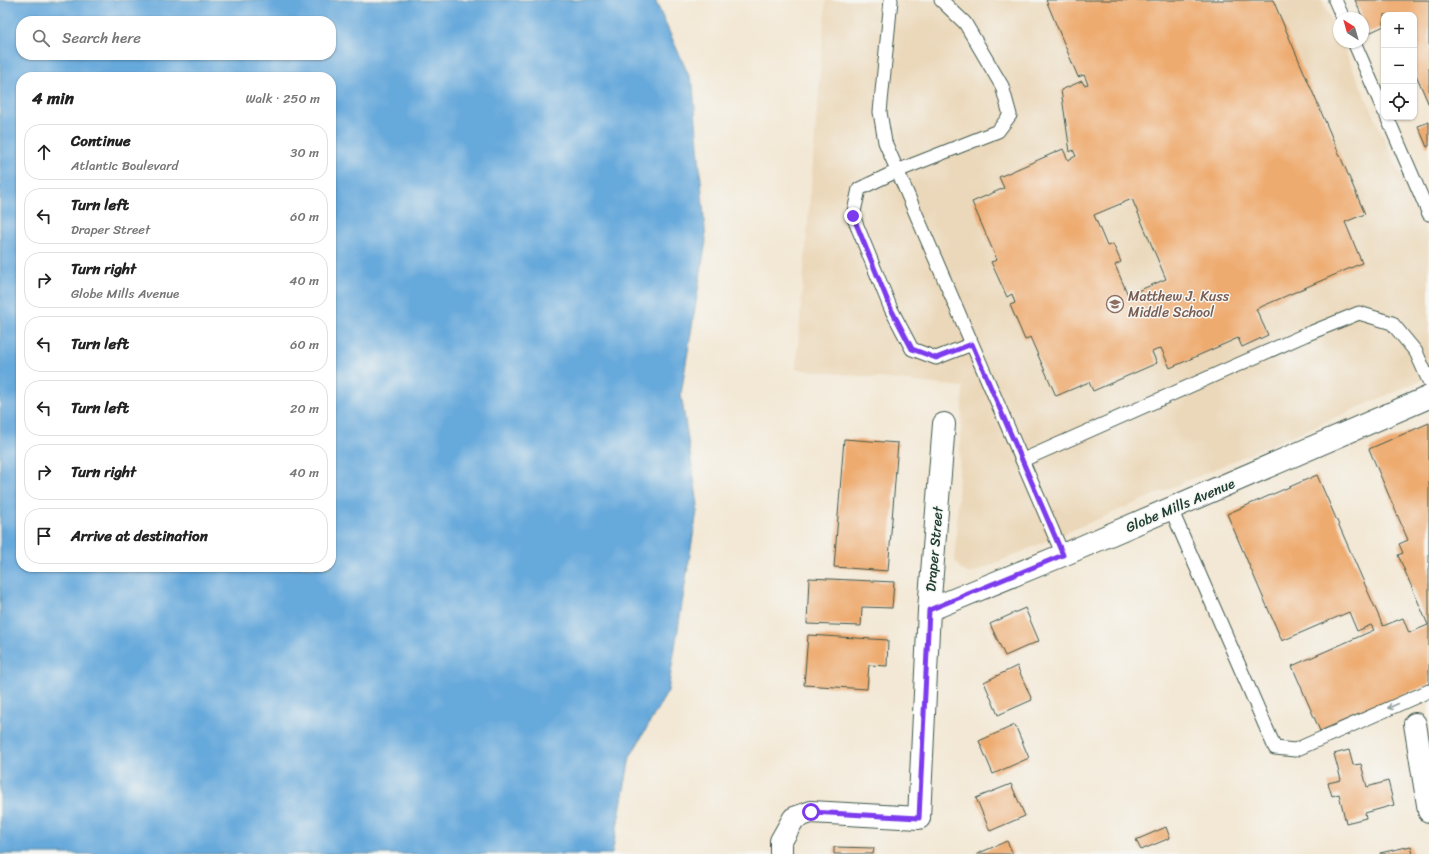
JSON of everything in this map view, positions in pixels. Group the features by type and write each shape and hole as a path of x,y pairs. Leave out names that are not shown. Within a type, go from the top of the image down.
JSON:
{"street":[{"name":"Globe Mills Avenue","path":"929,610 1171,509 1429,397"},
{"name":"Draper Street","path":"781,854 781,841 794,818 811,812 919,818 929,610 944,424"},
{"path":"1415,724 1429,811"}],"lane":[{"path":"891,0 880,112 884,142 1063,555"},
{"path":"941,0 965,24 1002,86 1010,115 998,131 897,171 859,189 853,216 891,309 912,349 936,358 972,344"},
{"path":"1335,0 1340,12"},
{"path":"1357,48 1381,104"},
{"path":"1388,120 1429,214"},
{"path":"1023,460 1305,335 1359,313 1392,323 1416,352 1429,381"},
{"path":"1171,509 1275,748 1295,750 1429,691"}],"shaded area":[{"name":"Matthew J. Kuss Middle School","path":"826,0 1322,0 1333,25 1333,48 1344,48 1429,238 1429,377 970,574 961,570 955,561 963,387 796,369"}],"water":[{"path":"0,0 655,0 693,85 706,241 681,394 698,505 668,691 630,757 612,854 0,854"}],"building":[{"path":"1046,0 1273,0 1365,214 1345,222 1362,263 1256,309 1268,335 1242,347 1238,338 1170,368 1161,348 1152,352 1157,363 1093,391 1089,382 1056,396 1030,337 1025,340 1010,305 1015,303 1012,294 1007,297 991,262 997,260 972,202 1004,188 999,177 1063,149 1068,160 1076,156 1073,150 1070,152 1061,90 1082,81 1084,85 1088,84 1084,75 1078,77","holes":["1132,199 1166,279 1128,295 1115,265 1121,262 1113,244 1107,246 1094,215"]},
{"path":"1355,0 1429,0 1429,105 1417,77 1417,12 1381,12 1381,27 1369,33 1369,12 1360,12"},
{"path":"1429,122 1429,146 1427,147 1418,126"},
{"path":"1429,423 1429,684 1320,731 1292,666 1374,630 1371,625 1357,631 1349,612 1282,641 1227,514 1317,475 1383,626 1403,618 1409,633 1428,625 1398,555 1403,553 1399,544 1408,540 1369,449"},
{"path":"844,439 898,443 888,571 834,567"},
{"path":"809,578 894,582 892,608 862,607 861,626 807,624"},
{"path":"1025,608 1039,641 1005,656 990,624"},
{"path":"808,635 888,640 887,666 869,665 867,689 804,685"},
{"path":"1017,666 1032,700 998,715 984,682"},
{"path":"1015,725 1029,758 993,774 979,741"},
{"path":"1349,750 1353,765 1361,764 1367,787 1388,781 1394,805 1365,813 1366,818 1346,823 1339,794 1332,796 1328,783 1341,780 1334,754"},
{"path":"1011,784 1025,816 990,831 976,798"},
{"path":"1166,827 1170,838 1141,850 1136,840"},
{"path":"1007,841 1013,854 977,854"},
{"path":"1411,846 1413,854 1380,854 1380,853"},
{"path":"834,847 874,848 873,854 834,854"}],"place":[{"name":"Matthew J. Kuss Middle School","path":"1115,304"}],"route":[{"path":"811,812 919,818 929,610 1063,555 972,344 936,358 912,349 891,309 853,216"}]}
